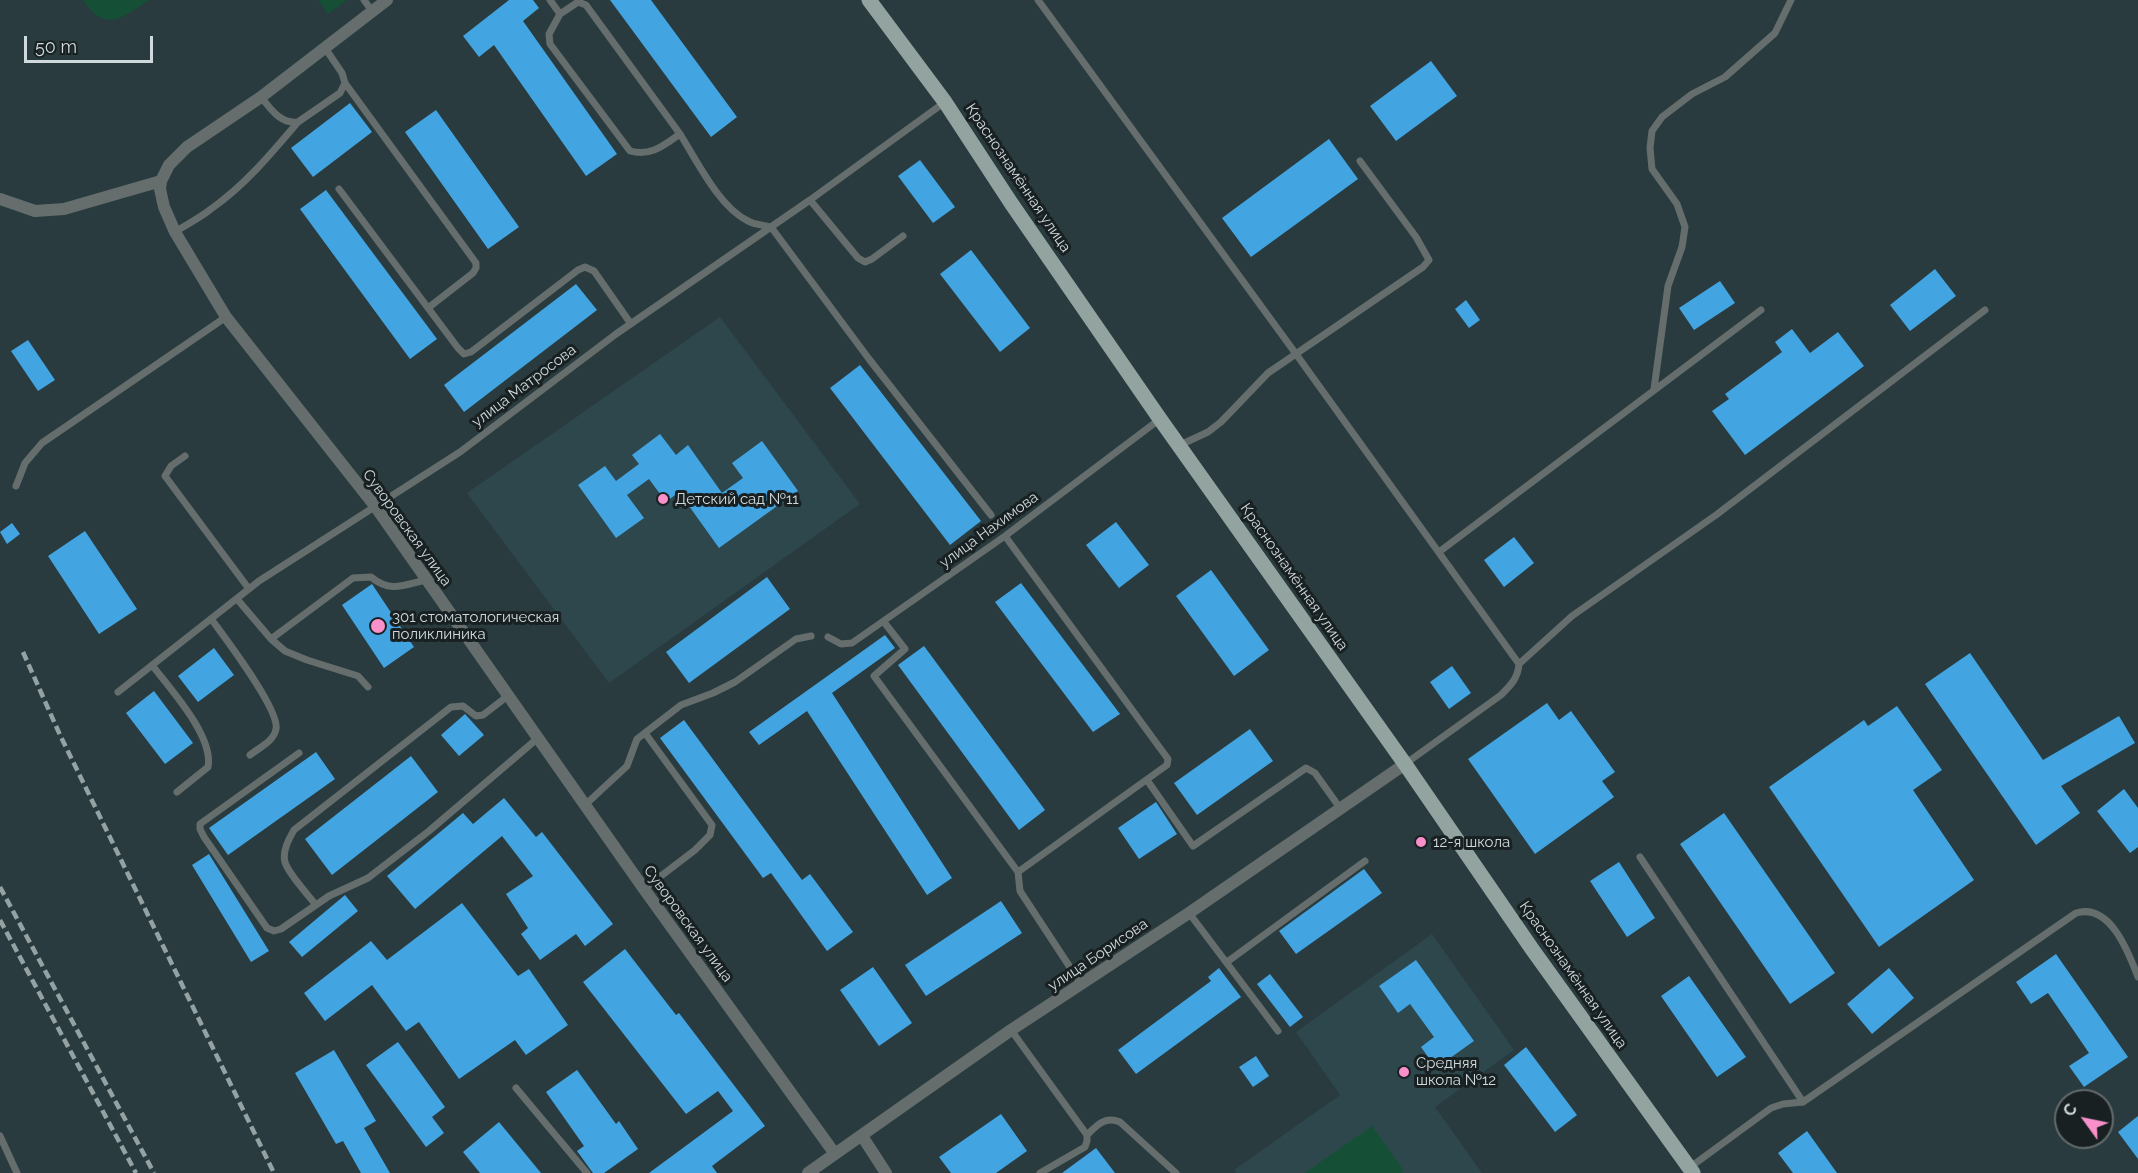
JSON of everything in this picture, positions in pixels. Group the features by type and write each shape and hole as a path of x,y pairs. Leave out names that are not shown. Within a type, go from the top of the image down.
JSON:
{"main road":[{"name":"Краснознамённая улица","path":"869,0 945,102 1178,446 1405,764 1532,950 1691,1170"}],"street":[{"path":"0,199 35,211 64,209 161,180 169,165 188,147 261,97 387,0"},
{"name":"Суворовская улица","path":"161,180 160,189 164,207 175,232 226,317 375,506 644,889 835,1154"},
{"name":"улица Борисова","path":"808,1173 1011,1030 1189,912 1405,764"},
{"path":"862,1136 886,1173"}],"lane":[{"path":"364,0 372,11"},
{"path":"550,0 560,14"},
{"path":"1038,0 1519,664 1519,672 1515,681 1501,694 1405,764"},
{"path":"1654,389 1668,286 1682,247 1685,227 1677,204 1652,169 1650,148 1652,131 1662,117 1692,94 1725,77 1775,33 1791,0"},
{"path":"680,134 654,151 640,154 630,152 550,44 549,34 560,14 578,2 586,5 680,134 710,183 729,206 749,222 771,227 869,359 991,515"},
{"path":"325,48 342,73 345,83 476,263 473,273 428,308"},
{"path":"175,232 210,210 236,189 259,168 298,122 340,93 345,83"},
{"path":"261,97 274,114 285,121 298,122"},
{"name":"улица Матросова","path":"118,692 249,589 460,452 631,324 810,200 945,102"},
{"path":"1178,446 1208,432 1221,422 1268,373 1424,267 1429,260 1416,237 1360,161"},
{"path":"339,189 464,354 471,352 585,267 594,271 631,324"},
{"path":"810,200 858,258 865,262 903,236"},
{"path":"1440,552 1761,310"},
{"path":"1519,664 1572,616 1725,508 1985,310"},
{"path":"16,486 25,463 42,443 226,317"},
{"name":"улица Нахимова","path":"828,637 841,644 852,643 884,622 1005,536 1160,419"},
{"path":"184,456 171,466 165,476 249,589"},
{"path":"1005,536 1168,759 1167,765 1018,872"},
{"path":"271,639 353,578 371,577 379,584 391,588 426,580"},
{"path":"237,599 271,639 285,651 358,676 368,687"},
{"path":"212,620 271,707 277,725 274,736 250,755"},
{"path":"884,622 905,649 874,676 1018,872 1020,891 1081,984"},
{"path":"585,805 627,766 637,740 681,705 735,682 796,639 811,636"},
{"path":"152,665 195,722 209,755 208,767 177,792"},
{"path":"316,905 285,863 284,854 287,842 294,830 451,706 463,706 476,716 483,715 509,695"},
{"path":"644,889 695,850 710,835 712,825 645,733"},
{"path":"299,753 200,824 200,829 267,928 274,931 282,929 329,896 368,878 429,831 538,738"},
{"path":"1147,780 1193,846 1306,768 1315,773 1340,808"},
{"path":"1640,857 1803,1102"},
{"path":"1227,962 1365,861"},
{"path":"1691,1170 1771,1108 1803,1102 2076,913 2087,910 2100,914 2112,927 2128,953 2138,977"},
{"path":"1189,912 1278,1031"},
{"path":"1011,1030 1087,1134 1088,1141 1085,1147 1040,1173"},
{"path":"516,1088 587,1173"},
{"path":"1087,1134 1104,1120 1112,1119 1120,1122 1176,1173"},
{"path":"0,1136 17,1173"}],"shaded area":[{"name":"Детский сад №11","path":"720,317 860,504 609,683 467,493"},
{"name":"Средняя школа №12","path":"1432,934 1514,1050 1435,1107 1482,1173 1236,1173 1234,1170 1340,1095 1296,1032"}],"green space":[{"path":"83,0 149,0 122,17 107,20 99,17"},
{"path":"318,0 347,0 328,14"},
{"path":"1372,1126 1404,1171 1401,1173 1305,1173"}],"building":[{"path":"509,0 533,0 539,8 523,21 617,154 586,176 494,45 479,57 463,36"},
{"path":"610,0 651,0 737,117 711,137"},
{"path":"1431,61 1457,96 1396,141 1370,106"},
{"path":"350,103 372,132 313,177 291,148"},
{"path":"436,110 519,227 488,249 405,132"},
{"path":"1329,139 1358,179 1251,257 1222,218"},
{"path":"920,160 955,207 933,223 898,176"},
{"path":"326,190 437,339 410,359 300,209"},
{"path":"971,250 1030,328 1000,352 940,274"},
{"path":"1935,269 1956,296 1910,331 1890,305"},
{"path":"1720,281 1735,303 1694,330 1679,308"},
{"path":"576,284 597,310 464,412 444,385"},
{"path":"1466,300 1480,320 1469,328 1455,309"},
{"path":"1792,329 1810,353 1838,332 1864,366 1745,455 1712,411 1729,399 1725,394 1782,352 1775,342"},
{"path":"28,340 55,380 38,391 11,351"},
{"path":"860,365 981,521 950,545 830,388"},
{"path":"660,434 676,455 688,445 722,493 743,478 732,463 762,441 798,491 719,548 679,492 666,502 649,479 627,495 644,518 616,538 578,485 605,466 616,481 639,464 632,455"},
{"path":"1116,522 1149,565 1119,588 1086,545"},
{"path":"12,523 20,534 7,544 0,532"},
{"path":"85,531 137,609 99,634 48,556"},
{"path":"1514,537 1534,563 1504,587 1484,560"},
{"path":"1211,570 1269,650 1234,676 1176,596"},
{"path":"767,577 790,609 689,683 666,652"},
{"path":"1021,583 1120,714 1093,732 995,602"},
{"name":"301 стоматологическая поликлиника","path":"372,584 414,647 384,668 342,605"},
{"path":"885,635 895,648 832,693 952,878 927,895 807,711 759,745 749,732"},
{"path":"924,646 1045,810 1019,830 898,665"},
{"path":"214,648 234,675 198,702 178,676"},
{"path":"1970,653 2043,760 2119,716 2135,743 2061,786 2080,813 2036,845 1925,684"},
{"path":"1452,666 1471,693 1449,709 1430,682"},
{"path":"154,691 193,743 165,764 126,713"},
{"path":"1547,703 1559,720 1571,711 1615,772 1602,781 1614,797 1535,854 1468,759"},
{"path":"1897,706 1942,770 1913,790 1974,880 1879,947 1769,787 1864,720 1868,726"},
{"path":"465,714 484,735 459,756 441,735"},
{"path":"684,720 802,880 810,874 853,932 827,951 771,873 763,878 660,738"},
{"path":"1250,729 1273,761 1197,815 1174,783"},
{"path":"316,752 335,779 228,855 209,828"},
{"path":"411,756 438,792 332,875 305,839"},
{"path":"2124,789 2138,808 2138,847 2130,853 2097,811"},
{"path":"504,798 536,837 542,832 613,924 585,946 576,934 540,960 521,934 528,928 506,894 533,876 502,836 415,909 387,876 463,813 473,824"},
{"path":"1156,802 1177,834 1139,859 1118,828"},
{"path":"1724,813 1835,973 1790,1004 1680,844"},
{"path":"209,854 269,951 251,962 192,865"},
{"path":"1619,862 1655,918 1627,937 1590,881"},
{"path":"1364,869 1382,893 1296,954 1279,931"},
{"path":"345,895 358,911 302,957 289,942"},
{"path":"1001,901 1022,933 926,996 905,965"},
{"path":"462,903 518,976 529,969 568,1025 526,1055 515,1040 459,1079 419,1022 406,1031 372,985 325,1021 304,993 371,941 387,960"},
{"path":"625,949 676,1015 679,1013 765,1126 712,1166 717,1173 649,1173 733,1111 718,1091 686,1114 583,982"},
{"path":"2056,954 2128,1057 2084,1087 2069,1066 2089,1053 2048,993 2031,1004 2016,982"},
{"path":"1416,960 1474,1041 1436,1068 1421,1047 1434,1037 1410,1004 1398,1013 1379,986"},
{"path":"873,967 912,1023 879,1046 840,990"},
{"path":"1219,968 1241,997 1136,1074 1118,1050 1211,981 1208,977"},
{"path":"1889,968 1914,998 1872,1034 1847,1004"},
{"path":"1270,974 1303,1017 1290,1027 1257,984"},
{"path":"1689,976 1746,1057 1717,1077 1661,996"},
{"path":"398,1042 445,1107 432,1117 444,1133 426,1147 366,1065"},
{"path":"1526,1047 1577,1115 1555,1132 1504,1065"},
{"path":"334,1050 376,1121 364,1128 390,1173 361,1173 343,1141 336,1144 295,1073"},
{"path":"1256,1056 1269,1076 1253,1087 1239,1067"},
{"path":"577,1070 616,1124 619,1121 638,1149 604,1173 593,1173 577,1151 584,1146 546,1092"},
{"path":"1001,1114 1027,1151 996,1173 951,1173 939,1157"},
{"path":"2138,1116 2138,1159 2118,1132"},
{"path":"499,1122 541,1173 480,1173 463,1152"},
{"path":"1807,1131 1837,1173 1793,1173 1778,1153"},
{"path":"1096,1148 1115,1173 1062,1173"}],"railway":[{"path":"23,652 60,735 274,1173"},
{"path":"0,887 154,1173"},
{"path":"0,920 136,1173"}],"place":[{"name":"Детский сад №11","path":"663,499"},
{"name":"301 стоматологическая поликлиника","path":"378,626"},
{"name":"12-я школа","path":"1421,842"},
{"name":"Средняя школа №12","path":"1404,1072"}]}
